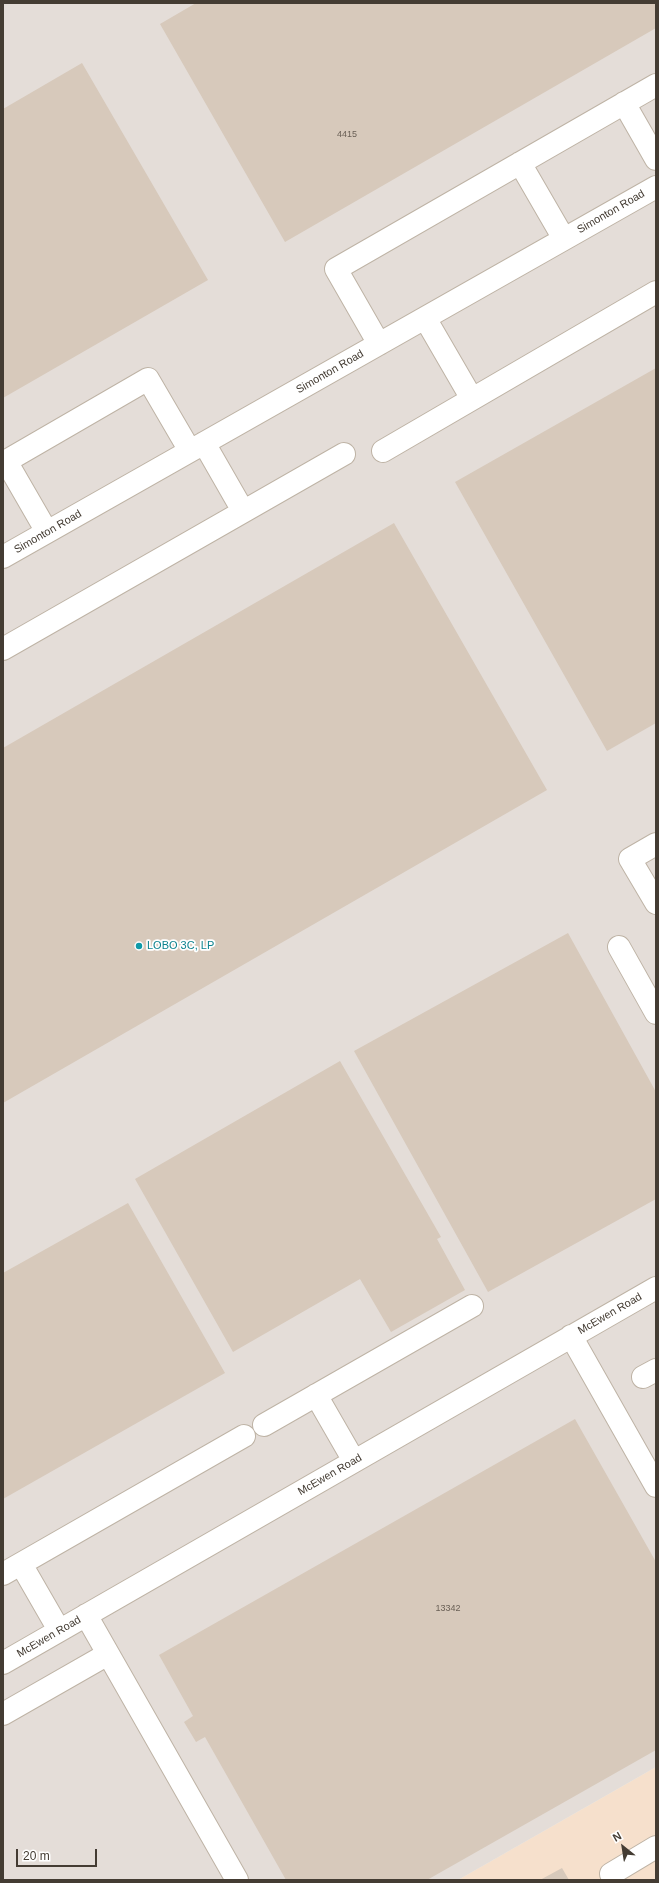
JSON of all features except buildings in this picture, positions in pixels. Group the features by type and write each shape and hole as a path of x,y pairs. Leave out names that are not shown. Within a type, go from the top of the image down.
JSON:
{"street":[{"path":"379,344 336,269 656,84"},
{"path":"624,103 656,159"},
{"path":"520,163 564,239"},
{"name":"Simonton Road","path":"3,558 656,187"},
{"path":"383,451 656,292"},
{"path":"425,318 472,399"},
{"path":"47,532 5,462 148,379 243,511"},
{"path":"3,649 344,454"},
{"path":"656,844 630,859 656,903"},
{"path":"619,947 656,1013"},
{"name":"McEwen Road","path":"3,1663 656,1288"},
{"path":"264,1425 472,1306"},
{"path":"571,1336 656,1486"},
{"path":"316,1396 354,1461"},
{"path":"60,1630 12,1569 244,1436"},
{"path":"86,1615 237,1880"},
{"path":"3,1714 108,1654"},
{"path":"611,1874 656,1847"}],"shaded area":[{"path":"3,3 656,3 656,1767 458,1880 3,1880"},
{"path":"656,1767 656,1880 458,1880"}],"place":[{"name":"LOBO 3C, LP","path":"139,946"}]}
